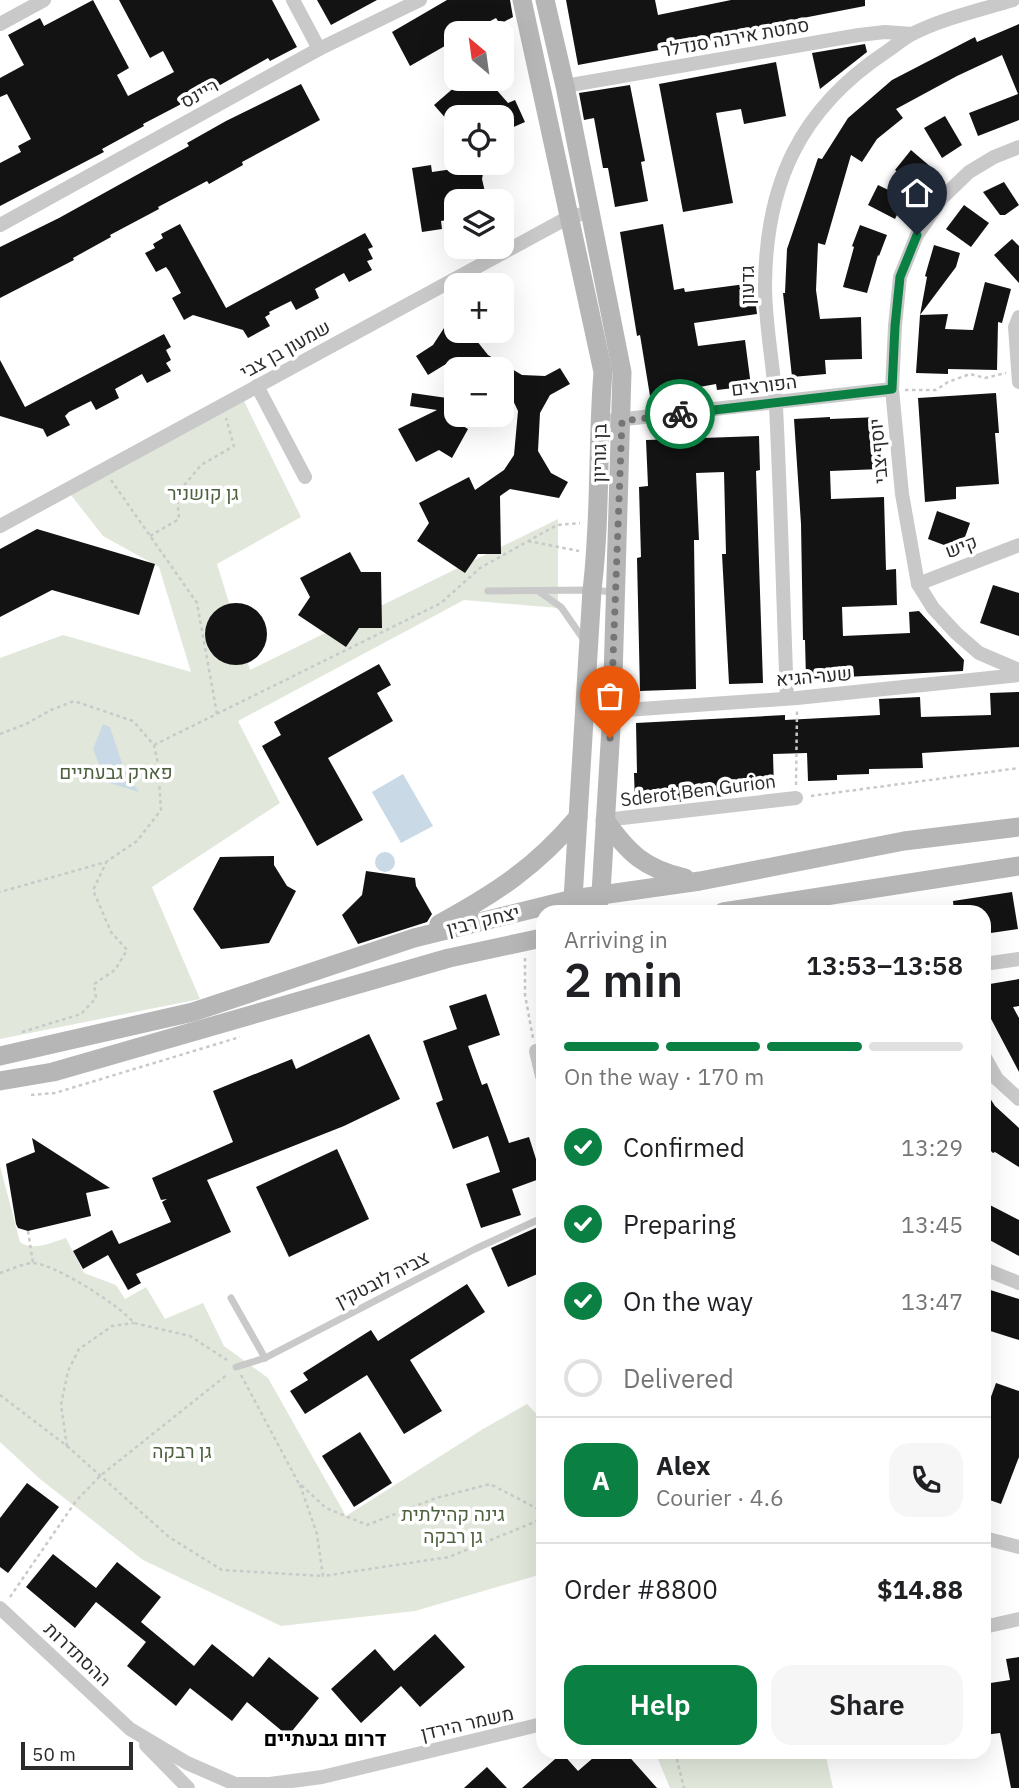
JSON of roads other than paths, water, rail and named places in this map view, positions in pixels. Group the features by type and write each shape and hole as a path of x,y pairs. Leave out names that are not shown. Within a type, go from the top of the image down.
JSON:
{"main road":[{"name":"בן גוריון","path":"522,0 603,372 596,554 588,648 576,905"},
{"name":"בן גוריון","path":"545,0 565,86 622,372 612,710 598,903"},
{"path":"414,938 510,883 554,845 579,817"},
{"path":"605,820 621,844 644,864 662,873 700,881"},
{"name":"יצחק רבין","path":"576,905 598,903 904,841 1019,828"},
{"path":"768,905 1019,866"},
{"name":"יצחק רבין","path":"1,1056 193,1012 414,938 536,913"},
{"name":"יצחק רבין","path":"0,1081 53,1072 449,958 533,939"}],"street":[{"path":"0,24 44,0"},
{"path":"293,0 319,49"},
{"name":"ריינס","path":"0,225 319,49 419,0"},
{"name":"גדעון","path":"792,698 776,403 766,325 765,286 767,242 780,184 792,152 812,121 863,67 912,34 948,19 1013,0"},
{"name":"סמטת אירנה סנדלר","path":"565,86 859,35 885,32 912,34"},
{"name":"יוסף צבי","path":"1019,147 994,157 969,172 942,198 917,235 900,277 892,389 902,494 918,584 933,608 979,653 1019,670"},
{"name":"שמעון בן צבי","path":"0,526 569,217 591,212"},
{"path":"1019,317 1015,327 1019,382"},
{"path":"257,386 305,477"},
{"name":"הפורצים","path":"599,422 892,389"},
{"name":"קיש","path":"918,584 1019,545"},
{"name":"שער הגיא","path":"612,710 792,698 1019,676"},
{"name":"Sderot Ben Gurion","path":"605,820 796,798"},
{"path":"991,963 1019,959"},
{"path":"991,1068 997,1079 1019,1100"},
{"path":"991,1272 1019,1283"},
{"path":"991,1540 1018,1548"},
{"name":"ההסתדרות","path":"1,1610 130,1729 188,1788"},
{"path":"991,1625 1019,1619"},
{"name":"משמר הירדן","path":"234,1786 322,1777 536,1725"},
{"name":"ההסתדרות","path":"130,1729 214,1782 234,1786"}],"lane":[{"path":"488,590 615,592"},
{"path":"537,590 569,616 588,648"},
{"name":"צביה לובטקין","path":"236,1367 265,1358 475,1249 536,1221"},
{"path":"231,1298 265,1358"}],"water":[{"path":"103,724 110,727 125,772 139,792 106,782 93,749"},
{"path":"403,774 433,826 401,843 372,792"},
{"path":"385,852 392,855 395,862 392,869 385,872 378,869 375,862 378,855"}],"district":[{"name":"דרום גבעתיים","path":"325,1738"}],"park label":[{"name":"גן קושניר","path":"203,493"},
{"name":"פארק גבעתיים","path":"116,772"},
{"name":"גן רבקה","path":"182,1451"},
{"name":"גינה קהילתית גן רבקה","path":"453,1525"}]}
